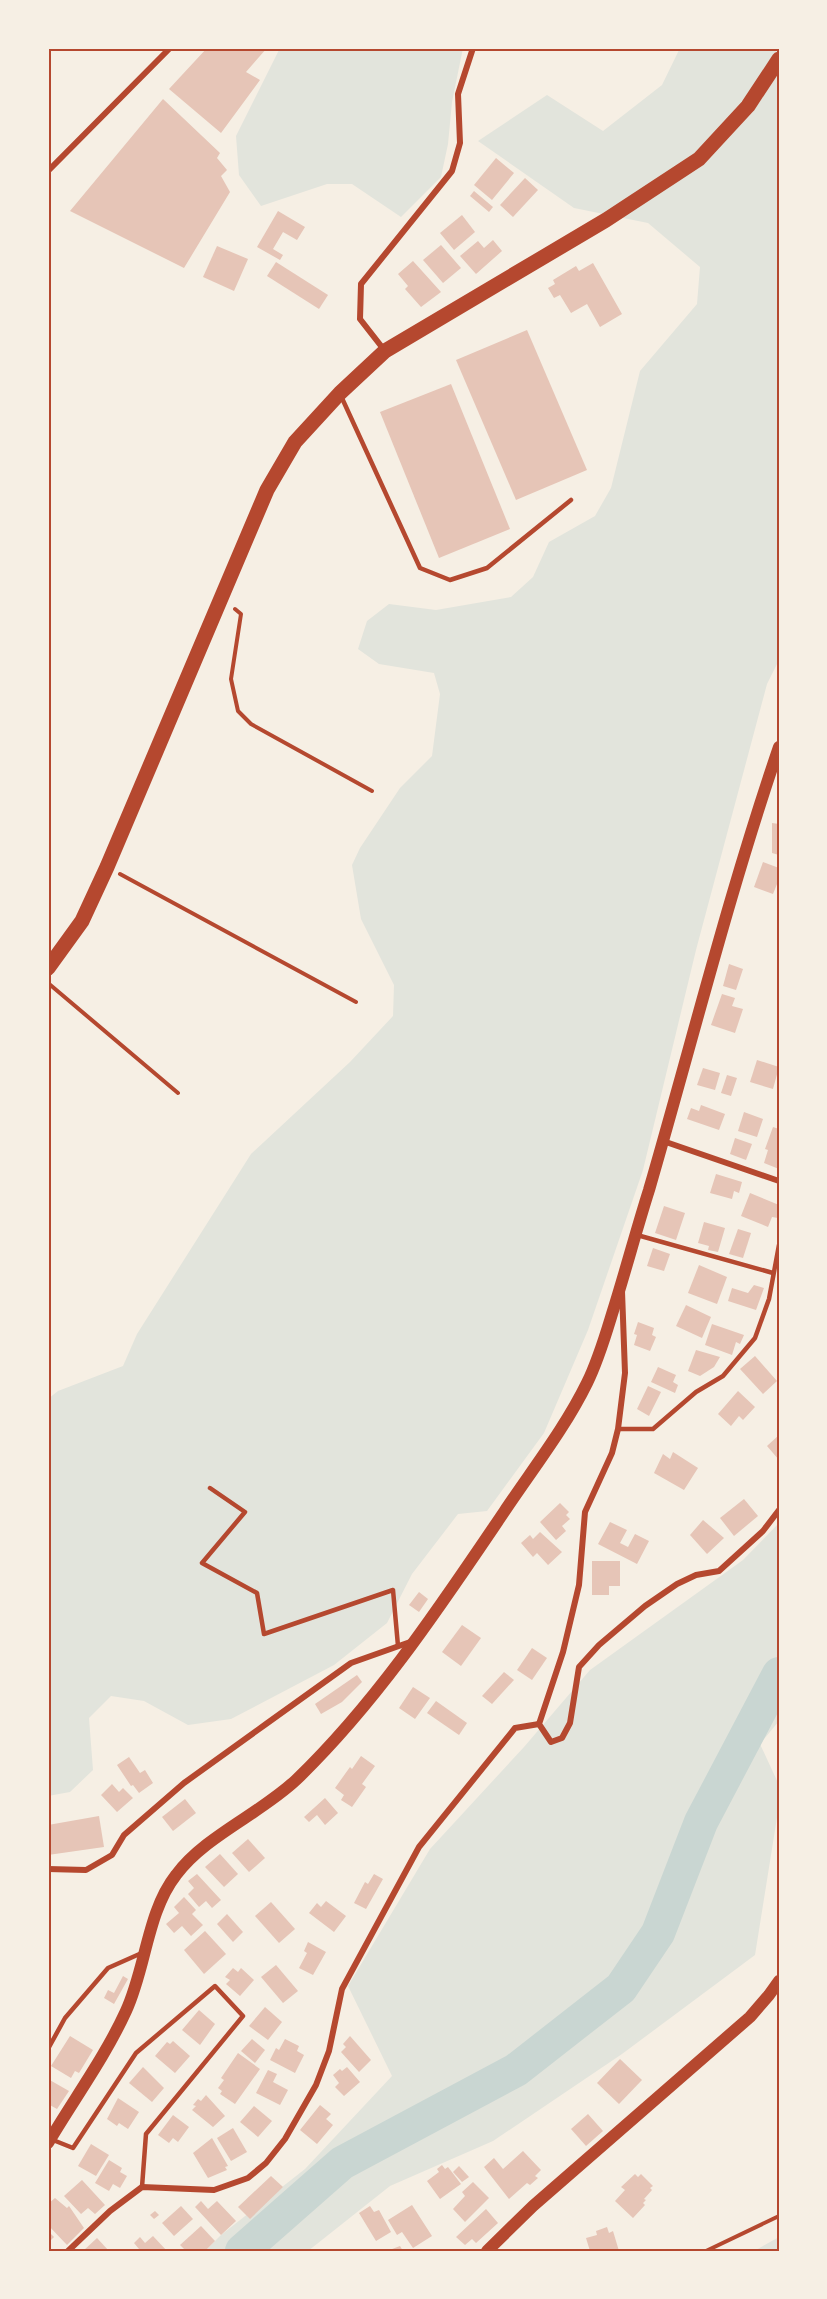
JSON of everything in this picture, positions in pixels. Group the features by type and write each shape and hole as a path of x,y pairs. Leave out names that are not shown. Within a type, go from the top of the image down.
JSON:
{"main road":[{"path":"48,968 82,921 267,490 295,442 340,393 386,351 606,220 699,159 748,106 779,59"},
{"path":"49,2141 112,2038 127,2009 162,1896 175,1875 191,1857 278,1795 295,1780 375,1693 497,1522 587,1384 622,1282 742,858 779,747"},
{"path":"487,2251 533,2206 750,2017 779,1981"}],"street":[{"path":"48,171 170,48"},
{"path":"386,351 360,319 361,284 452,171 460,143 458,94 473,48"},
{"path":"663,1141 779,1181"},
{"path":"539,1724 563,1652 579,1585 585,1512 612,1453 618,1429 625,1372 622,1282"},
{"path":"539,1724 551,1742 562,1738 570,1723 579,1667 599,1645 645,1606 677,1584 696,1575 719,1571 763,1531 779,1510"},
{"path":"48,1869 86,1870 112,1855 124,1835 184,1783 351,1663 413,1641"},
{"path":"68,2251 110,2211 142,2187 214,2190 248,2178 266,2163 285,2139 316,2085 329,2051 342,1989 419,1847 515,1728 539,1724"}],"lane":[{"path":"340,393 420,568 450,580 487,568 571,500"},
{"path":"636,1234 773,1273"},
{"path":"618,1429 653,1429 696,1392 723,1376 755,1338 769,1299 779,1245"},
{"path":"210,1488 245,1512 202,1563 257,1593 264,1634 393,1590 398,1646"},
{"path":"48,2049 65,2018 108,1968 146,1951"},
{"path":"49,2141 73,2148 136,2053 215,1986 243,2016 146,2133 142,2187"}],"path":[{"path":"222,598 241,614 231,679 238,711 251,724 372,791"},
{"path":"107,867 356,1002"},
{"path":"48,983 178,1093"},
{"path":"706,2251 779,2216"}],"shaded area":[{"path":"280,48 463,48 441,177 401,217 352,184 327,184 261,206 239,175 236,136"},
{"path":"680,48 779,48 779,660 767,684 696,950 643,1170 588,1330 544,1433 487,1511 458,1514 412,1574 387,1623 334,1665 231,1719 188,1725 144,1701 111,1696 89,1718 93,1770 70,1792 48,1796 48,1399 58,1391 123,1366 137,1334 251,1154 350,1062 393,1016 394,985 361,919 352,865 360,848 400,788 432,756 440,694 434,673 379,664 358,649 367,621 389,604 436,610 511,597 533,577 549,542 595,516 611,488 640,371 697,304 700,267 648,223 574,208 478,141 547,95 603,131 662,85"},
{"path":"779,1523 779,1721 760,1744 779,1785 779,1805 755,1955 622,2054 493,2141 390,2186 308,2251 205,2251 221,2235 305,2169 392,2076 348,1986 430,1849 524,1747 590,1670 743,1560"},
{"path":"779,2237 779,2251 754,2251"}],"building":[{"path":"207,48 267,48 246,72 260,80 221,133 169,89"},
{"path":"163,99 220,153 217,158 227,170 221,176 230,192 184,268 70,211"},
{"path":"496,158 514,173 492,200 474,185"},
{"path":"525,178 538,190 513,217 500,205"},
{"path":"474,191 493,207 489,212 470,196"},
{"path":"278,211 305,227 297,240 283,232 273,249 283,255 280,260 257,247"},
{"path":"462,215 475,232 454,250 440,233"},
{"path":"493,240 502,251 476,274 460,256 478,241 484,248"},
{"path":"441,245 461,268 443,283 423,260"},
{"path":"217,246 248,259 234,291 203,277"},
{"path":"413,261 441,292 421,307 405,289 408,286 398,274"},
{"path":"276,262 328,295 319,309 267,276"},
{"path":"593,263 622,314 600,327 587,304 571,313 560,295 554,298 548,288 555,284 553,280 576,266 579,271"},
{"path":"527,330 587,470 516,500 456,360"},
{"path":"451,384 510,529 439,558 380,412"},
{"path":"772,823 779,824 779,855 772,853"},
{"path":"763,862 779,868 779,879 773,894 754,887"},
{"path":"729,964 743,969 736,990 723,986"},
{"path":"722,994 735,998 732,1006 743,1009 735,1033 711,1025"},
{"path":"757,1060 779,1067 773,1089 750,1082"},
{"path":"703,1068 720,1073 715,1090 697,1085"},
{"path":"727,1075 737,1078 731,1096 721,1093"},
{"path":"701,1105 725,1114 719,1130 687,1119 691,1108 699,1111"},
{"path":"744,1112 763,1119 757,1137 738,1131"},
{"path":"773,1127 779,1129 779,1169 764,1163 768,1150 765,1149"},
{"path":"735,1138 752,1144 746,1160 730,1154"},
{"path":"716,1174 742,1182 739,1193 734,1191 732,1199 710,1193"},
{"path":"750,1193 779,1205 778,1218 772,1217 768,1227 741,1216"},
{"path":"664,1206 685,1213 676,1240 655,1233"},
{"path":"704,1222 725,1228 718,1252 708,1250 709,1246 698,1243"},
{"path":"738,1229 751,1233 743,1258 729,1254"},
{"path":"653,1248 670,1254 664,1271 647,1266"},
{"path":"699,1265 727,1277 717,1304 688,1293"},
{"path":"754,1285 764,1288 756,1310 728,1301 732,1288 748,1293"},
{"path":"686,1305 711,1317 702,1338 676,1326"},
{"path":"638,1322 654,1328 652,1335 656,1337 650,1351 634,1345 637,1335 634,1334"},
{"path":"712,1324 744,1335 740,1344 736,1342 732,1355 705,1345"},
{"path":"696,1350 720,1357 714,1367 700,1376 688,1371"},
{"path":"755,1356 777,1381 763,1394 740,1369"},
{"path":"658,1367 676,1375 673,1382 678,1385 675,1393 651,1382"},
{"path":"648,1386 661,1392 649,1416 637,1409"},
{"path":"738,1391 755,1407 743,1420 739,1416 731,1426 718,1414"},
{"path":"779,1435 779,1460 767,1446"},
{"path":"673,1452 698,1468 684,1490 654,1473 663,1454 670,1459"},
{"path":"744,1499 758,1516 734,1536 720,1518"},
{"path":"560,1503 569,1512 566,1515 570,1519 562,1526 566,1531 556,1540 540,1522"},
{"path":"703,1520 724,1538 707,1554 690,1535"},
{"path":"610,1522 627,1530 620,1543 628,1547 635,1534 649,1541 637,1564 598,1544"},
{"path":"540,1532 562,1552 548,1565 537,1553 533,1557 521,1543 530,1535 533,1539"},
{"path":"592,1561 620,1561 620,1586 609,1586 609,1595 592,1595"},
{"path":"419,1592 428,1599 419,1612 409,1605"},
{"path":"462,1625 481,1638 461,1666 442,1652"},
{"path":"532,1648 547,1658 532,1680 517,1670"},
{"path":"504,1672 514,1680 492,1704 482,1696"},
{"path":"357,1675 362,1682 342,1702 321,1714 315,1704"},
{"path":"413,1687 430,1698 415,1719 399,1708"},
{"path":"436,1701 467,1723 459,1735 427,1713"},
{"path":"361,1756 375,1766 362,1784 366,1787 352,1807 341,1800 344,1795 335,1788"},
{"path":"129,1757 140,1773 145,1770 153,1783 139,1793 133,1785 131,1786 117,1765"},
{"path":"112,1784 119,1792 123,1788 133,1798 117,1812 101,1795"},
{"path":"325,1798 338,1813 325,1825 317,1815 309,1822 304,1817"},
{"path":"185,1799 196,1813 173,1831 162,1817"},
{"path":"99,1816 104,1847 48,1855 48,1825"},
{"path":"248,1839 265,1858 249,1872 232,1853"},
{"path":"220,1854 238,1874 224,1887 205,1867"},
{"path":"197,1874 221,1900 212,1908 206,1901 199,1907 188,1894 194,1888 188,1881"},
{"path":"374,1874 383,1879 366,1909 354,1903 365,1882 368,1884"},
{"path":"184,1897 196,1910 192,1914 203,1925 191,1936 182,1926 174,1933 166,1924 179,1913 174,1907"},
{"path":"326,1901 346,1916 334,1932 309,1913 317,1903 321,1907"},
{"path":"271,1902 295,1929 279,1943 255,1916"},
{"path":"227,1914 243,1932 233,1942 217,1924"},
{"path":"205,1931 226,1954 204,1974 184,1950"},
{"path":"308,1942 326,1952 313,1975 299,1968 307,1953 304,1951"},
{"path":"276,1965 298,1991 283,2003 261,1977"},
{"path":"233,1968 238,1972 241,1968 254,1980 240,1996 226,1984 230,1980 225,1977"},
{"path":"123,1976 128,1979 114,2004 104,1998 108,1990 114,1993"},
{"path":"265,2007 282,2022 268,2040 249,2026"},
{"path":"199,2010 215,2024 200,2045 182,2030"},
{"path":"70,2036 93,2050 79,2073 75,2071 71,2078 51,2066"},
{"path":"350,2036 371,2060 359,2072 341,2052 346,2047 343,2044"},
{"path":"252,2039 265,2050 255,2063 241,2051"},
{"path":"285,2039 299,2046 297,2051 304,2055 295,2073 270,2060 276,2048 279,2050"},
{"path":"173,2041 190,2056 175,2073 155,2056 167,2042 170,2044"},
{"path":"238,2053 260,2069 235,2104 220,2094 222,2091 218,2088 224,2080 221,2078"},
{"path":"620,2059 642,2080 619,2104 597,2083"},
{"path":"143,2067 164,2088 152,2102 129,2083"},
{"path":"347,2067 360,2082 344,2096 335,2087 339,2083 333,2075"},
{"path":"268,2070 277,2074 273,2082 288,2090 280,2105 256,2093"},
{"path":"48,2079 69,2091 57,2109 48,2104"},
{"path":"206,2095 225,2116 213,2127 192,2110 198,2099 201,2101"},
{"path":"118,2098 139,2112 128,2129 119,2123 117,2126 107,2119"},
{"path":"320,2105 331,2114 326,2119 333,2125 317,2144 300,2130"},
{"path":"254,2106 272,2121 258,2137 240,2122"},
{"path":"588,2114 603,2131 586,2146 571,2129"},
{"path":"173,2115 189,2127 178,2142 173,2138 169,2143 158,2135"},
{"path":"233,2128 247,2152 231,2161 217,2138"},
{"path":"212,2138 228,2166 225,2167 227,2170 208,2178 193,2153"},
{"path":"91,2144 109,2155 96,2176 78,2166"},
{"path":"523,2151 541,2170 535,2176 538,2178 530,2185 527,2183 509,2199 484,2167 494,2158 503,2169"},
{"path":"109,2160 122,2168 120,2172 127,2176 120,2188 113,2184 109,2191 95,2183"},
{"path":"442,2165 445,2169 448,2167 461,2184 440,2199 427,2181 439,2172 437,2169"},
{"path":"459,2166 469,2177 462,2182 453,2172"},
{"path":"635,2174 638,2177 641,2174 653,2186 644,2199 646,2200 643,2203 645,2205 633,2218 615,2201 625,2190 621,2187"},
{"path":"271,2176 283,2187 250,2219 238,2207"},
{"path":"82,2180 105,2205 95,2214 88,2208 81,2214 64,2196"},
{"path":"473,2182 489,2198 465,2222 453,2209 465,2196 462,2192"},
{"path":"55,2198 67,2208 69,2206 84,2228 67,2245 48,2225 48,2204"},
{"path":"201,2201 208,2209 217,2201 236,2221 221,2235 195,2207"},
{"path":"412,2205 432,2236 413,2248 402,2232 397,2235 388,2220"},
{"path":"181,2206 193,2219 174,2236 162,2223"},
{"path":"370,2206 374,2212 379,2210 391,2232 376,2241 359,2213"},
{"path":"486,2209 498,2223 476,2243 472,2239 465,2245 456,2237"},
{"path":"155,2211 159,2215 154,2219 150,2215"},
{"path":"201,2226 215,2241 205,2251 186,2251 180,2245"},
{"path":"607,2227 609,2233 613,2231 619,2251 590,2251 586,2238 597,2235 596,2231"},
{"path":"48,2231 54,2237 48,2243"},
{"path":"153,2236 167,2251 136,2251 139,2249 134,2243 140,2237 145,2243"},
{"path":"97,2238 109,2251 83,2251"},
{"path":"400,2246 403,2251 387,2251"}],"waterway":[{"path":"242,2251 342,2163 516,2070 621,1988 658,1933 701,1822 779,1674"}]}
